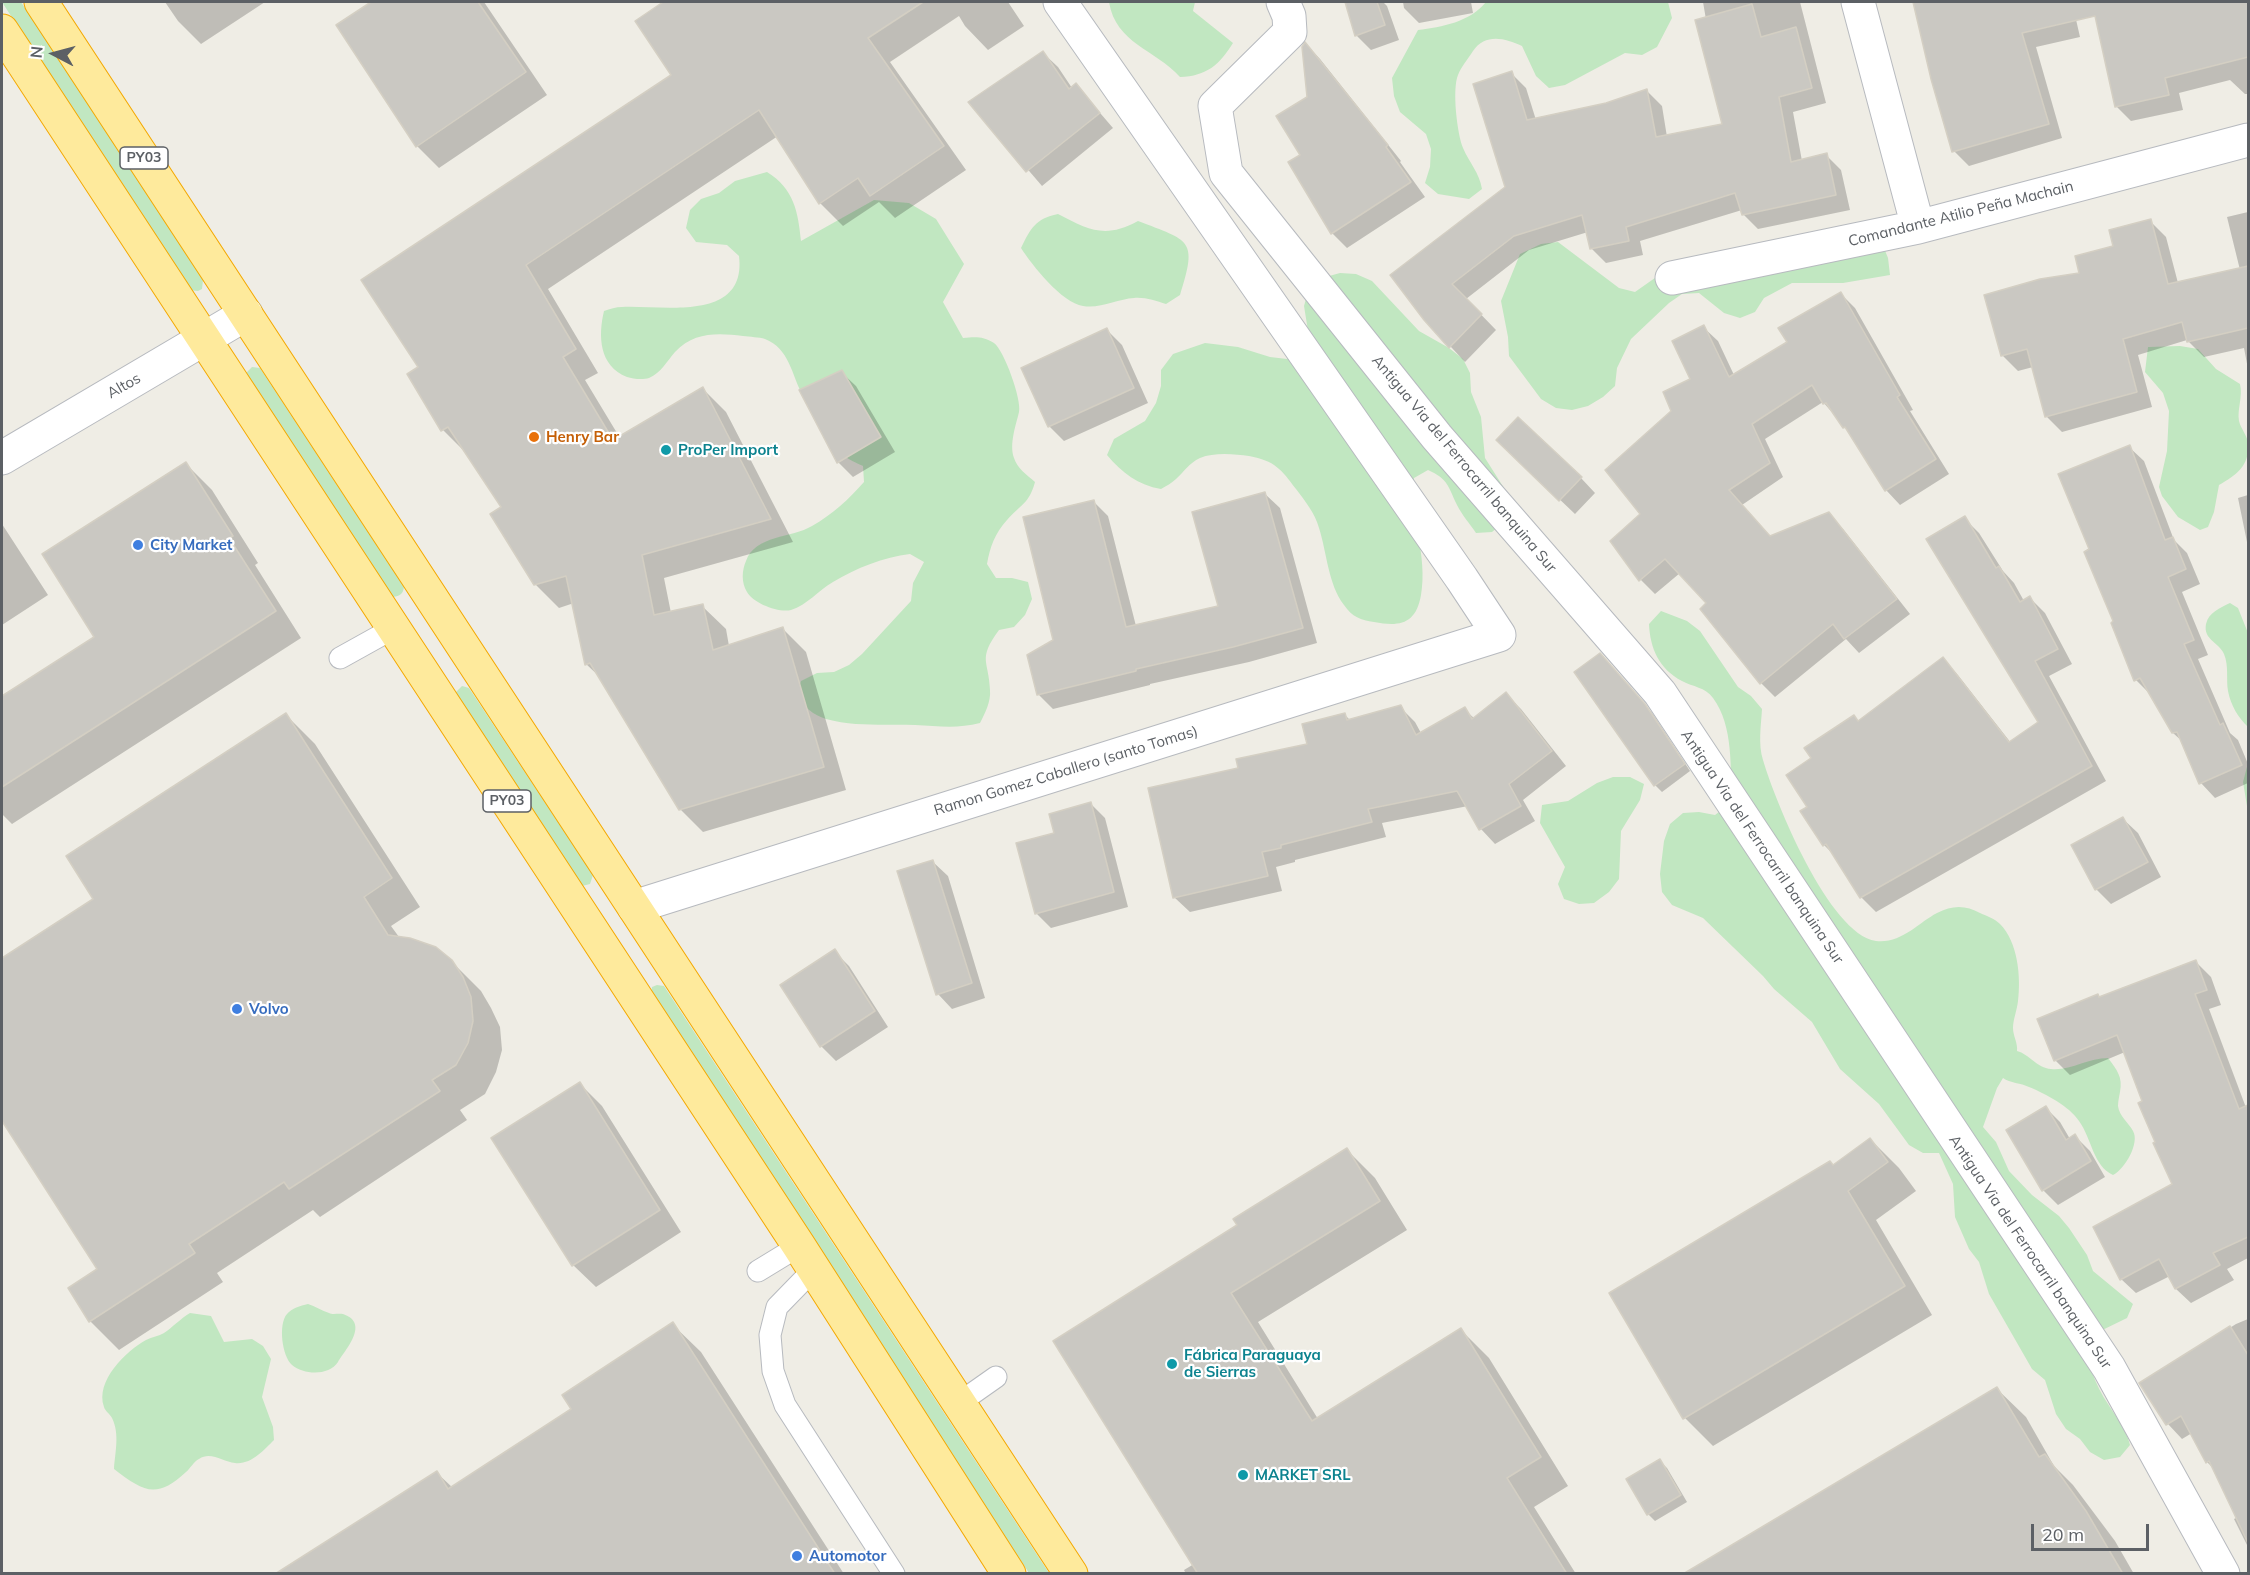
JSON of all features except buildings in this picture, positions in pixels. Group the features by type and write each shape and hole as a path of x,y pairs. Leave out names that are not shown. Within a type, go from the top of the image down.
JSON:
{"highway":[{"name":"PY03","path":"42,2 1071,1574"},
{"name":"PY03","path":"2,31 806,1257 1009,1574"},
{"path":"394,628 436,604"},
{"path":"806,1257 840,1221"}],"street":[{"name":"Ramon Gomez Caballero (santo Tomas)","path":"634,907 1499,635 1456,569 1060,2"},
{"name":"Antigua Via del Ferrocarril banquina Sur","path":"1283,2 1290,32 1215,106 1226,173 1437,436 1660,693 2109,1368 2223,1574"},
{"path":"1858,2 1918,227"},
{"name":"Comandante Atilio Peña Machain","path":"1672,278 1918,227 2248,140"},
{"name":"Altos","path":"2,458 246,314"}],"lane":[{"path":"340,658 394,628"},
{"path":"758,1271 806,1257"},
{"path":"806,1257 777,1307 770,1335 773,1371 785,1405 894,1574"},
{"path":"959,1403 996,1377"}],"green space":[{"path":"2,2 21,2 203,280 202,289 188,290"},
{"path":"1109,2 1195,2 1193,11 1233,43 1223,57 1205,72 1180,77 1170,67 1128,37 1113,16"},
{"path":"1486,2 1668,2 1672,18 1657,47 1642,55 1625,53 1565,85 1549,88 1536,76 1522,46 1502,39 1489,39 1478,45 1458,75 1455,100 1463,148 1479,178 1482,189 1469,199 1438,194 1425,183 1430,167 1431,149 1426,134 1400,112 1394,96 1392,78 1418,30 1464,19"},
{"path":"767,172 789,193 796,210 801,241 874,200 909,203 936,219 964,264 943,302 963,338 983,338 994,343 1003,355 1019,406 1013,441 1014,458 1017,465 1035,482 1027,499 996,535 987,564 996,578 1012,578 1028,582 1032,599 1025,615 1014,627 999,630 988,648 986,660 990,694 980,723 948,727 848,723 817,715 796,697 801,681 817,673 834,672 849,665 862,654 911,601 913,583 924,562 910,554 870,564 833,582 802,605 786,611 766,606 747,592 743,572 746,561 757,546 812,526 840,506 864,482 863,466 842,454 832,444 805,400 789,363 780,349 773,343 760,338 724,334 706,335 682,345 657,373 644,379 629,378 618,372 606,358 601,340 604,311 620,307 698,306 716,301 730,292 738,277 739,256 727,245 696,242 686,228 690,210 701,199 719,193 735,181"},
{"path":"1058,214 1088,228 1106,231 1126,227 1138,221 1179,238 1188,252 1188,263 1180,295 1166,304 1138,298 1089,307 1066,298 1040,273 1021,248 1035,225"},
{"path":"1558,242 1619,288 1635,292 1662,273 1882,243 1888,258 1890,275 1843,283 1792,283 1764,298 1755,312 1740,318 1724,313 1699,293 1682,294 1669,303 1631,339 1617,368 1615,386 1588,406 1572,410 1556,408 1541,399 1509,356 1501,301 1520,254 1541,244"},
{"path":"1340,273 1356,274 1372,281 1419,331 1463,359 1470,373 1471,392 1481,417 1485,458 1504,488 1506,506 1504,522 1492,532 1476,533 1459,509 1444,480 1428,470 1414,478 1414,507 1423,580 1419,605 1411,618 1399,623 1365,620 1347,609 1334,588 1315,517 1286,476 1271,463 1243,455 1206,456 1193,462 1161,489 1145,485 1131,477 1107,455 1114,439 1145,421 1156,403 1161,386 1161,370 1173,354 1205,343 1238,347 1270,357 1287,359 1304,353 1309,337 1304,306 1309,288 1322,278"},
{"path":"2180,346 2198,349 2216,369 2240,384 2239,421 2248,443 2247,458 2244,464 2241,469 2219,485 2214,512 2208,527 2200,530 2178,517 2162,496 2159,487 2167,451 2169,411 2163,393 2145,372 2148,347"},
{"path":"252,367 260,368 404,587 399,595 393,597 246,373"},
{"path":"2230,603 2238,608 2248,633 2248,727 2231,702 2224,654 2209,637 2206,629 2207,620 2212,613"},
{"path":"1661,611 1687,621 1700,631 1738,687 1751,696 1762,709 1761,748 1769,779 1806,863 1840,916 1858,933 1876,941 1901,936 1948,908 1969,909 1993,919 2006,931 2017,960 2019,992 2013,1028 2017,1051 2037,1064 2051,1069 2108,1058 2117,1070 2121,1082 2119,1110 2133,1131 2135,1142 2126,1162 2113,1175 2106,1171 2097,1159 2075,1116 2057,1101 2026,1086 2003,1078 1983,1127 1996,1142 2009,1171 2032,1195 2059,1216 2069,1228 2087,1255 2093,1271 2133,1304 2127,1318 2084,1339 2095,1381 2124,1429 2130,1445 2120,1457 2104,1460 2090,1452 2080,1439 2066,1429 2056,1414 2045,1380 2032,1369 1989,1294 1979,1262 1969,1249 1955,1217 1953,1184 1939,1153 1923,1153 1909,1145 1879,1104 1840,1069 1812,1022 1774,989 1703,918 1672,905 1662,892 1660,874 1664,841 1670,824 1683,813 1699,812 1715,815 1732,802 1730,748 1725,721 1710,694 1674,676 1657,657 1651,641 1649,624"},
{"path":"462,686 469,688 593,875 590,884 582,886 455,693"},
{"path":"2248,763 2248,812 2243,782"},
{"path":"1613,777 1630,777 1644,784 1640,800 1621,831 1619,879 1609,892 1594,903 1579,904 1564,899 1558,884 1565,867 1540,823 1542,805 1568,801 1597,783"},
{"path":"664,986 1049,1573 1029,1573 651,994 652,987"},
{"path":"308,1304 331,1314 343,1314 355,1323 354,1336 346,1350 334,1367 323,1372 303,1371 292,1365 284,1348 282,1332 284,1319 291,1310"},
{"path":"190,1313 211,1316 224,1342 252,1339 263,1346 271,1359 262,1397 273,1427 274,1440 257,1456 246,1462 230,1462 208,1456 197,1460 186,1472 166,1486 158,1489 142,1487 114,1469 116,1430 112,1418 104,1407 102,1397 104,1387 114,1368 130,1351 146,1340 164,1333"}],"place":[{"name":"Henry Bar","path":"534,437"},
{"name":"ProPer Import","path":"666,450"},
{"name":"City Market","path":"138,545"},
{"name":"Volvo","path":"237,1009"},
{"name":"Fábrica Paraguaya de Sierras","path":"1172,1364"},
{"name":"MARKET SRL","path":"1243,1475"},
{"name":"Automotor","path":"797,1556"}]}
